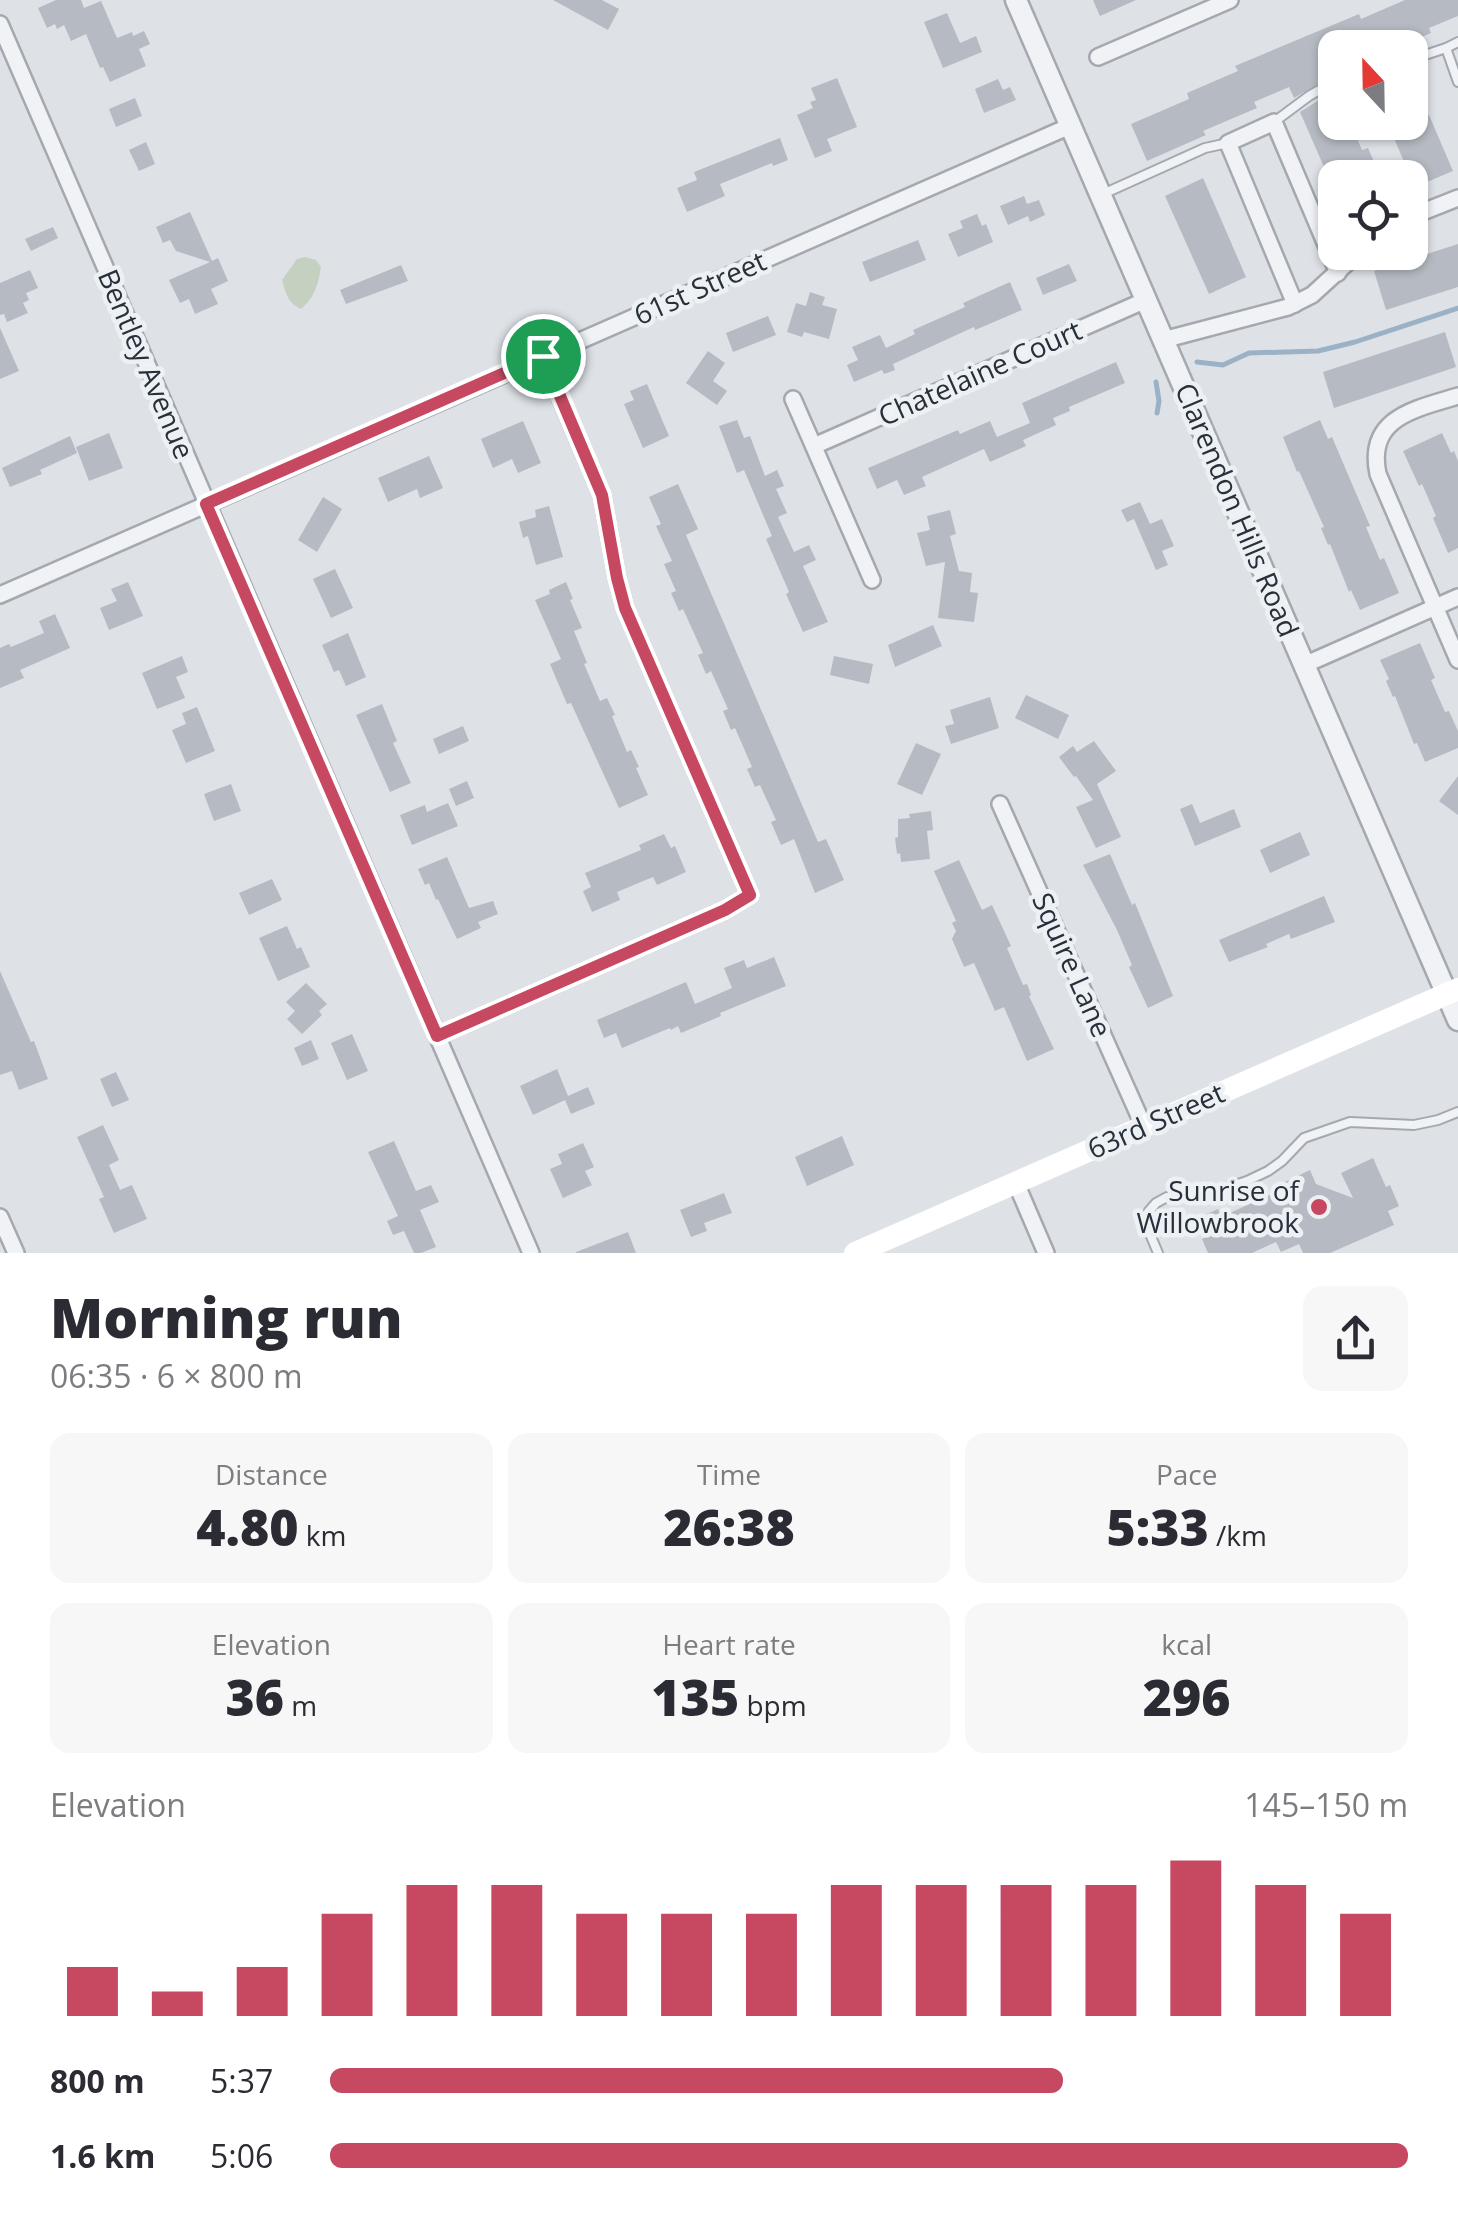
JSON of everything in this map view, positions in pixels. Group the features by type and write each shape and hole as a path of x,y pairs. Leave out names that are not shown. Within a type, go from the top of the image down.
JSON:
{"main road":[{"name":"63rd Street","path":"855,1253 1452,992"}],"street":[{"name":"Clarendon Hills Road","path":"1016,0 1304,665 1452,992 1458,1020"},
{"path":"1098,56 1230,0"},
{"name":"Bentley Avenue","path":"0,24 531,1253"},
{"path":"1164,340 1295,304 1338,272 1274,122 1228,143 1295,304"},
{"name":"61st Street","path":"0,595 1070,126"},
{"path":"1428,210 1458,198"},
{"name":"Chatelaine Court","path":"814,446 1146,300"},
{"path":"437,1036 725,910 750,895 625,608 602,495 543,356"},
{"path":"1458,396 1410,411 1390,423 1376,451 1376,466 1458,660"},
{"path":"793,399 872,580"},
{"path":"1304,665 1458,597"},
{"name":"Squire Lane","path":"1000,804 1144,1126"},
{"path":"1016,1183 1046,1253"},
{"path":"0,1216 16,1253"}],"lane":[{"path":"1428,54 1458,42"},
{"path":"1446,48 1458,82"},
{"path":"1274,122 1318,91"},
{"path":"1100,195 1205,148 1228,143"},
{"path":"1158,1253 1147,1221 1156,1203 1167,1197 1222,1189 1247,1180 1268,1171 1304,1138 1350,1122 1414,1125 1458,1112"}],"green space":[{"path":"297,259 316,260 321,267 315,290 301,309 290,301 282,280"}],"building":[{"path":"56,0 81,0 84,8 101,1 117,38 144,31 150,44 139,49 146,66 110,82 86,34 71,41 64,25 47,28 38,8"},
{"path":"553,0 602,0 619,9 608,30"},
{"path":"1093,0 1136,0 1100,16"},
{"path":"1405,0 1458,0 1458,16 1429,28 1428,34 1428,30 1321,30 1359,14 1361,19"},
{"path":"947,13 960,43 976,36 982,52 943,68 924,22"},
{"path":"1318,31 1318,84 1294,98 1289,87 1254,102 1257,108 1147,161 1131,124 1189,99 1187,93 1238,71 1235,66"},
{"path":"837,78 857,127 827,139 832,151 815,158 797,115 813,108 810,102 816,100 811,88"},
{"path":"998,79 1003,90 1010,87 1016,100 984,113 975,89"},
{"path":"135,98 142,116 116,127 109,109"},
{"path":"1318,101 1318,140 1358,140 1362,150 1368,148 1373,160 1321,160 1300,112"},
{"path":"1429,115 1453,171 1428,182 1428,160 1403,160 1395,140 1428,140"},
{"path":"780,138 788,160 720,184 725,196 687,212 677,188 697,180 694,172"},
{"path":"146,142 155,164 139,171 129,150"},
{"path":"1203,178 1246,277 1209,294 1165,196"},
{"path":"1024,196 1027,204 1039,200 1045,215 1030,222 1028,216 1008,225 1000,206"},
{"path":"190,212 212,261 218,258 228,281 211,289 218,304 195,314 189,299 180,303 169,280 210,262 176,251 170,240 163,243 156,227"},
{"path":"977,214 993,242 958,257 948,234 963,228 960,221"},
{"path":"53,227 58,238 31,251 25,239"},
{"path":"918,240 926,260 870,282 862,262"},
{"path":"1458,244 1458,287 1386,310 1374,271 1428,270 1428,254"},
{"path":"1069,264 1077,281 1043,295 1036,278"},
{"path":"401,265 408,281 346,304 340,290"},
{"path":"30,270 38,288 26,293 29,300 23,303 28,313 7,322 4,314 0,315 0,283"},
{"path":"1010,282 1022,310 893,364 895,370 884,374 882,370 854,382 847,365 858,360 852,347 880,335 886,348 915,334 913,330 965,307 963,303"},
{"path":"810,292 825,297 822,305 837,309 829,339 787,332 796,303 806,306"},
{"path":"768,316 776,335 733,352 726,333"},
{"path":"0,328 19,371 0,379"},
{"path":"1445,332 1456,367 1334,408 1323,372"},
{"path":"708,351 725,363 713,381 727,391 717,405 686,383"},
{"path":"1116,362 1125,383 1069,407 1070,411 1053,418 1056,425 1023,440 1026,446 990,462 984,449 922,477 926,486 904,495 897,480 877,489 868,468 958,430 960,434 990,421 997,437 1030,423 1022,403"},
{"path":"647,384 669,436 643,448 624,404 634,400 630,391"},
{"path":"737,420 744,438 750,436 765,476 777,470 784,486 776,489 787,513 778,517 794,552 809,545 816,560 803,566 828,622 803,632 766,539 772,536 744,470 737,473 719,426"},
{"path":"1320,420 1328,439 1332,437 1370,526 1366,527 1380,560 1384,558 1399,593 1360,610 1283,437"},
{"path":"523,421 541,463 518,473 512,459 493,468 481,439"},
{"path":"109,433 123,468 89,481 76,447"},
{"path":"1442,433 1458,461 1458,548 1448,553 1422,484 1419,486 1403,451"},
{"path":"70,436 77,453 10,487 2,468"},
{"path":"429,456 443,488 420,498 417,489 388,502 378,478"},
{"path":"678,484 698,529 686,535 818,842 826,839 844,880 815,893 794,839 781,845 771,822 776,820 760,785 755,787 747,769 752,767 723,711 728,709 711,671 706,674 698,655 703,653 683,609 679,611 671,593 676,591 664,564 672,561 656,526 661,524 649,497"},
{"path":"323,497 342,509 317,552 298,540"},
{"path":"1140,502 1150,524 1162,519 1174,546 1162,551 1168,565 1156,570 1134,519 1127,522 1121,510"},
{"path":"549,506 563,557 536,565 528,536 523,538 519,522 536,517 535,510"},
{"path":"950,510 956,534 950,536 959,571 972,573 970,592 978,593 974,622 938,618 945,562 926,566 917,533 930,530 927,516"},
{"path":"335,569 353,608 331,618 313,579"},
{"path":"128,582 143,616 109,630 100,608 117,601 111,589"},
{"path":"566,582 582,628 574,631 587,663 584,664 600,701 607,698 648,795 619,808 550,664 561,659 535,600"},
{"path":"55,614 70,648 20,670 24,678 0,688 0,648 44,633 39,621"},
{"path":"933,625 942,646 895,667 888,645"},
{"path":"348,633 366,677 346,686 339,670 334,672 322,645"},
{"path":"1420,643 1435,678 1431,680 1458,731 1458,748 1425,762 1393,697 1380,660"},
{"path":"182,656 188,672 176,677 185,698 157,709 142,673"},
{"path":"834,656 873,664 869,684 830,675"},
{"path":"1026,695 1069,715 1058,739 1015,718"},
{"path":"990,697 999,728 951,744 945,726 954,724 950,710"},
{"path":"382,704 397,741 393,743 411,783 390,792 356,715"},
{"path":"197,707 215,751 186,763 172,730 186,724 182,713"},
{"path":"463,726 469,741 439,754 433,739"},
{"path":"1094,741 1116,771 1097,784 1121,837 1096,848 1076,807 1093,800 1059,757 1073,746 1077,752"},
{"path":"916,743 941,754 922,795 897,784"},
{"path":"1458,776 1458,815 1439,801"},
{"path":"467,781 474,798 456,806 449,789"},
{"path":"231,784 241,811 214,821 204,794"},
{"path":"448,803 458,826 412,845 400,815 425,805 427,812"},
{"path":"1192,804 1200,823 1234,809 1241,827 1195,846 1180,809"},
{"path":"931,811 933,830 927,831 930,859 901,862 895,838 898,819"},
{"path":"1300,832 1310,855 1270,873 1260,850"},
{"path":"664,834 671,848 675,846 686,872 657,885 653,877 617,892 620,900 592,912 583,891 591,887 585,873 641,850 639,845"},
{"path":"1110,854 1173,996 1148,1008 1117,930 1083,865"},
{"path":"447,857 469,908 493,901 498,914 478,922 481,928 457,939 418,869"},
{"path":"959,860 982,910 992,905 1011,946 1007,948 1054,1049 1027,1061 1004,1007 995,1011 974,963 964,967 952,939 956,931 952,923 956,921 934,871"},
{"path":"272,879 282,900 249,915 239,893"},
{"path":"1324,896 1335,922 1291,939 1289,934 1229,962 1219,940"},
{"path":"287,926 310,967 278,981 259,938"},
{"path":"774,957 786,986 681,1033 678,1026 670,1028 622,1048 616,1033 604,1038 597,1020 686,982 695,1004 732,988 724,968 744,960 747,968"},
{"path":"0,971 48,1079 19,1090 12,1071 0,1075"},
{"path":"306,983 327,1004 319,1011 322,1015 302,1034 287,1019 295,1011 286,1002"},
{"path":"352,1034 368,1071 347,1080 331,1043"},
{"path":"311,1040 319,1059 302,1066 294,1048"},
{"path":"557,1069 568,1096 588,1087 595,1104 571,1114 565,1100 533,1115 520,1086"},
{"path":"116,1072 129,1100 112,1107 100,1079"},
{"path":"103,1125 119,1160 109,1165 120,1190 132,1185 147,1219 114,1233 99,1199 104,1197 77,1137"},
{"path":"842,1136 854,1165 807,1186 795,1157"},
{"path":"394,1141 416,1191 431,1185 439,1202 420,1210 436,1247 421,1253 414,1253 404,1231 393,1235 387,1221 398,1216 368,1152"},
{"path":"583,1143 594,1167 585,1171 592,1185 563,1198 550,1169 562,1164 558,1154"},
{"name":"Sunrise of Willowbrook","path":"1373,1158 1399,1206 1388,1211 1394,1225 1330,1253 1303,1253 1299,1244 1281,1252 1276,1242 1252,1253 1208,1253 1202,1239 1209,1236 1200,1217 1218,1209 1221,1217 1287,1187 1285,1182 1310,1170 1316,1184 1353,1198 1341,1173"},
{"path":"724,1193 732,1213 704,1223 707,1231 691,1237 680,1210"},
{"path":"628,1232 636,1253 576,1253 576,1252"}],"waterway":[{"path":"1197,362 1223,365 1249,353 1318,351 1458,308"},
{"path":"1156,382 1157,413"}],"place":[{"name":"Sunrise of Willowbrook","path":"1319,1207"}],"route":[{"path":"543,356 602,495 625,608 750,895 725,910 437,1036 206,504 543,356"}]}
